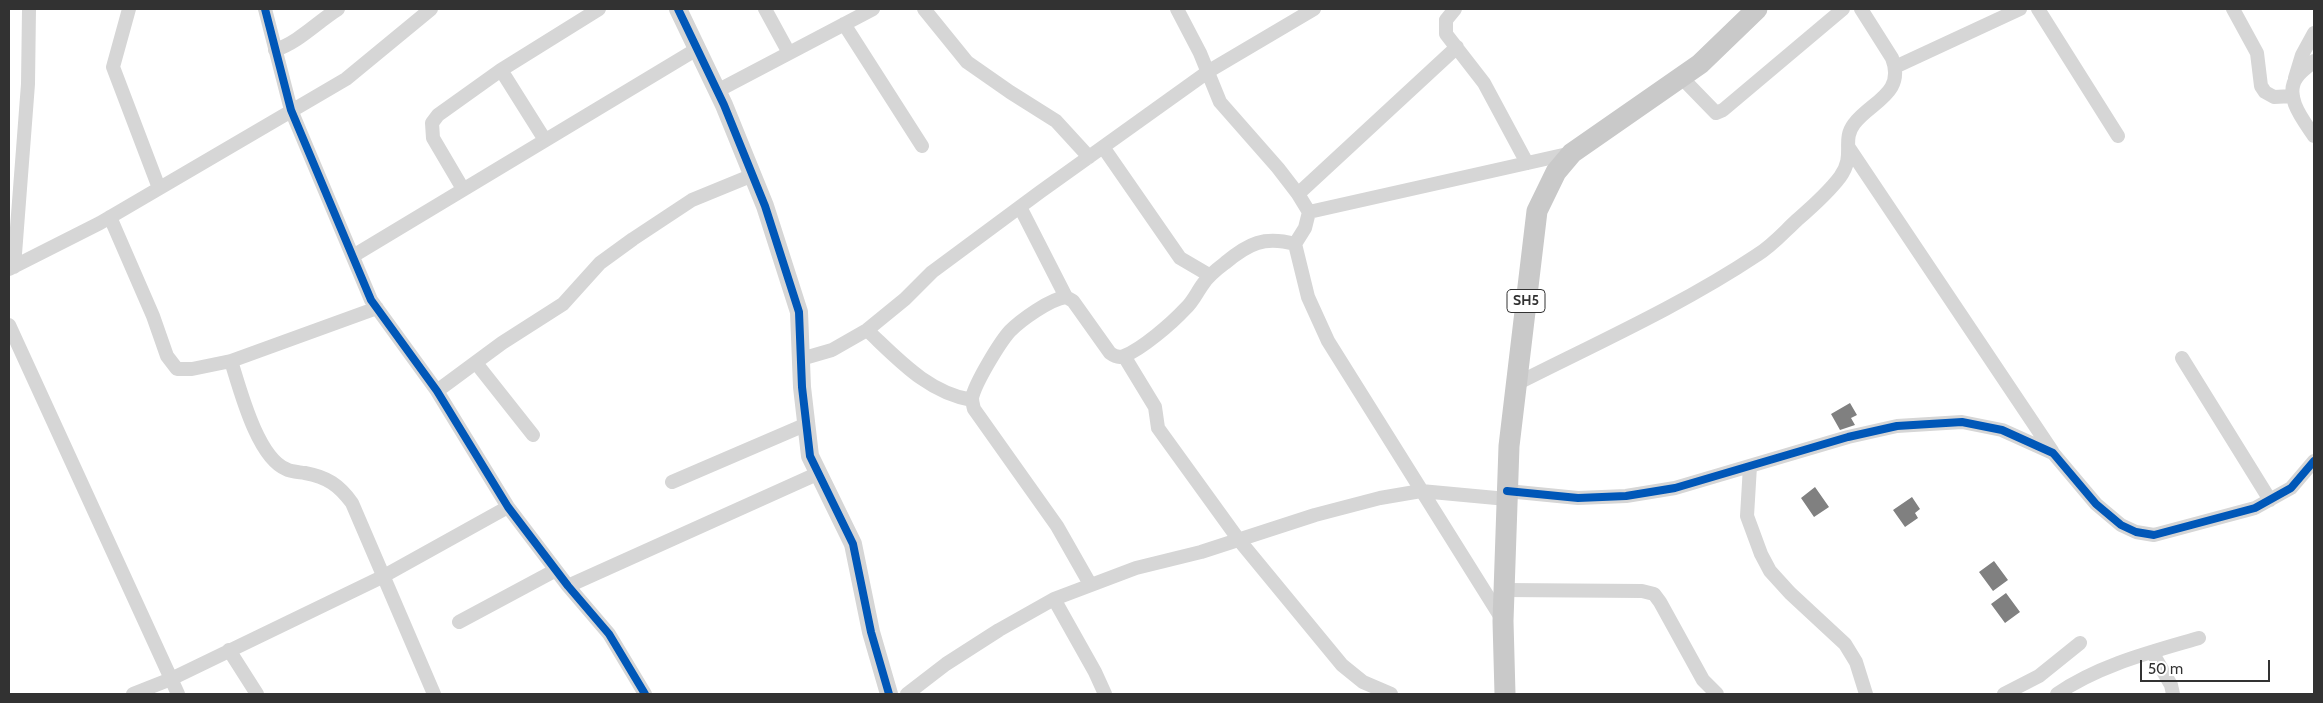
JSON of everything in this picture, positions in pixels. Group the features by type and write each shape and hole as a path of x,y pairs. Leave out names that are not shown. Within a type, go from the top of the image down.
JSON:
{"main road":[{"name":"SH5","path":"1503,693 1503,621 1509,446 1537,211 1556,172 1572,153 1700,64 1752,10"}],"street":[{"path":"11,268 28,84 29,9"},
{"path":"130,9 113,67 159,188"},
{"path":"264,9 291,110 371,300 437,391 508,507 568,586 609,634 645,694"},
{"path":"275,50 290,45 315,24 338,9"},
{"path":"11,268 110,217 346,79 431,9"},
{"path":"463,189 433,138 432,123 438,115 501,70 599,9"},
{"path":"678,9 717,91 753,175 765,206 799,312 801,359 810,456 852,544 871,632 889,694"},
{"path":"765,9 788,53"},
{"path":"717,91 873,9"},
{"path":"924,9 967,62 1056,121 1089,157"},
{"path":"1177,9 1208,71 1211,84 1220,102 1298,194 1309,212 1305,228 1295,244 1308,297 1328,341 1503,621"},
{"path":"801,359 832,350 867,330 905,299 932,272 1102,147 1208,71 1314,9"},
{"path":"1455,9 1446,20 1446,34 1484,83 1527,163"},
{"path":"1681,77 1716,113 1723,110 1843,9"},
{"path":"1516,384 1678,301 1759,254 1819,201 1840,177 1849,162 1848,133 1855,122 1888,93 1894,78 1895,66 1861,9"},
{"path":"1895,66 2020,9"},
{"path":"2038,9 2118,136"},
{"path":"2232,9 2258,53 2261,86 2265,92 2274,97 2293,96"},
{"path":"844,24 922,146"},
{"path":"2314,34 2302,56 2295,78 2293,96 2296,108 2314,136"},
{"path":"1298,194 1457,46"},
{"path":"353,256 697,49"},
{"path":"2295,78 2314,61"},
{"path":"501,70 545,140"},
{"path":"1102,147 1180,258 1209,276"},
{"path":"1849,148 2053,453 2096,504 2121,525 2136,532 2154,535 2255,508 2291,488 2314,461"},
{"path":"1309,212 1572,153"},
{"path":"437,391 526,327 563,304 600,262 633,239 692,200 753,175"},
{"path":"1020,207 1066,298"},
{"path":"110,217 153,316 167,356 177,369 192,369 231,361 377,308"},
{"path":"1090,584 1057,526 977,415 972,400 976,387 1009,332 1026,318 1056,300 1066,298 1073,301 1110,353 1118,357 1124,356 1153,337 1186,308 1209,276 1234,255 1255,243 1278,240 1295,244"},
{"path":"9,325 178,694"},
{"path":"867,330 935,388 955,398 972,400"},
{"path":"1124,356 1156,407 1158,428 1239,540 1342,665 1363,682 1391,694"},
{"path":"2182,358 2270,500"},
{"path":"231,361 254,432 268,452 285,469 323,477 343,490 352,503 382,577 434,694"},
{"path":"476,363 533,435"},
{"path":"907,694 946,664 1054,598 1136,568 1201,552 1315,515 1380,498 1421,491 1578,498 1626,496 1675,488 1848,437 1897,426 1962,422 2002,430 2053,453"},
{"path":"672,482 807,424"},
{"path":"1750,466 1747,516 1761,554 1770,571 1790,593 1845,644 1856,662 1866,694"},
{"path":"568,586 819,473"},
{"path":"132,694 171,679 382,577 508,507"},
{"path":"459,622 556,570"},
{"path":"1504,590 1642,592 1654,594 1703,680 1717,694"},
{"path":"1054,598 1105,694"},
{"path":"2057,694 2076,681 2152,652 2200,638"},
{"path":"2004,694 2039,676 2080,642"},
{"path":"229,650 256,694"},
{"path":"2152,652 2171,685 2173,694"}],"building":[{"path":"1850,403 1857,415 1851,418 1855,425 1840,430 1831,414"},
{"path":"1815,487 1829,507 1814,517 1801,498"},
{"path":"1912,497 1920,509 1915,513 1918,518 1905,527 1893,510"},
{"path":"1994,561 2008,580 1993,591 1979,572"},
{"path":"2006,593 2020,612 2005,623 1991,604"}],"cycle path":[{"path":"265,9 291,110 371,300 437,391 508,507 568,586 609,634 645,694"},
{"path":"678,9 724,105 765,206 799,312 802,387 810,456 853,544 871,632 889,694"},
{"path":"1507,491 1578,498 1626,496 1675,488 1848,437 1897,426 1962,422 2002,430 2053,453 2096,504 2121,525 2136,532 2154,535 2255,508 2291,488 2314,461"}]}
